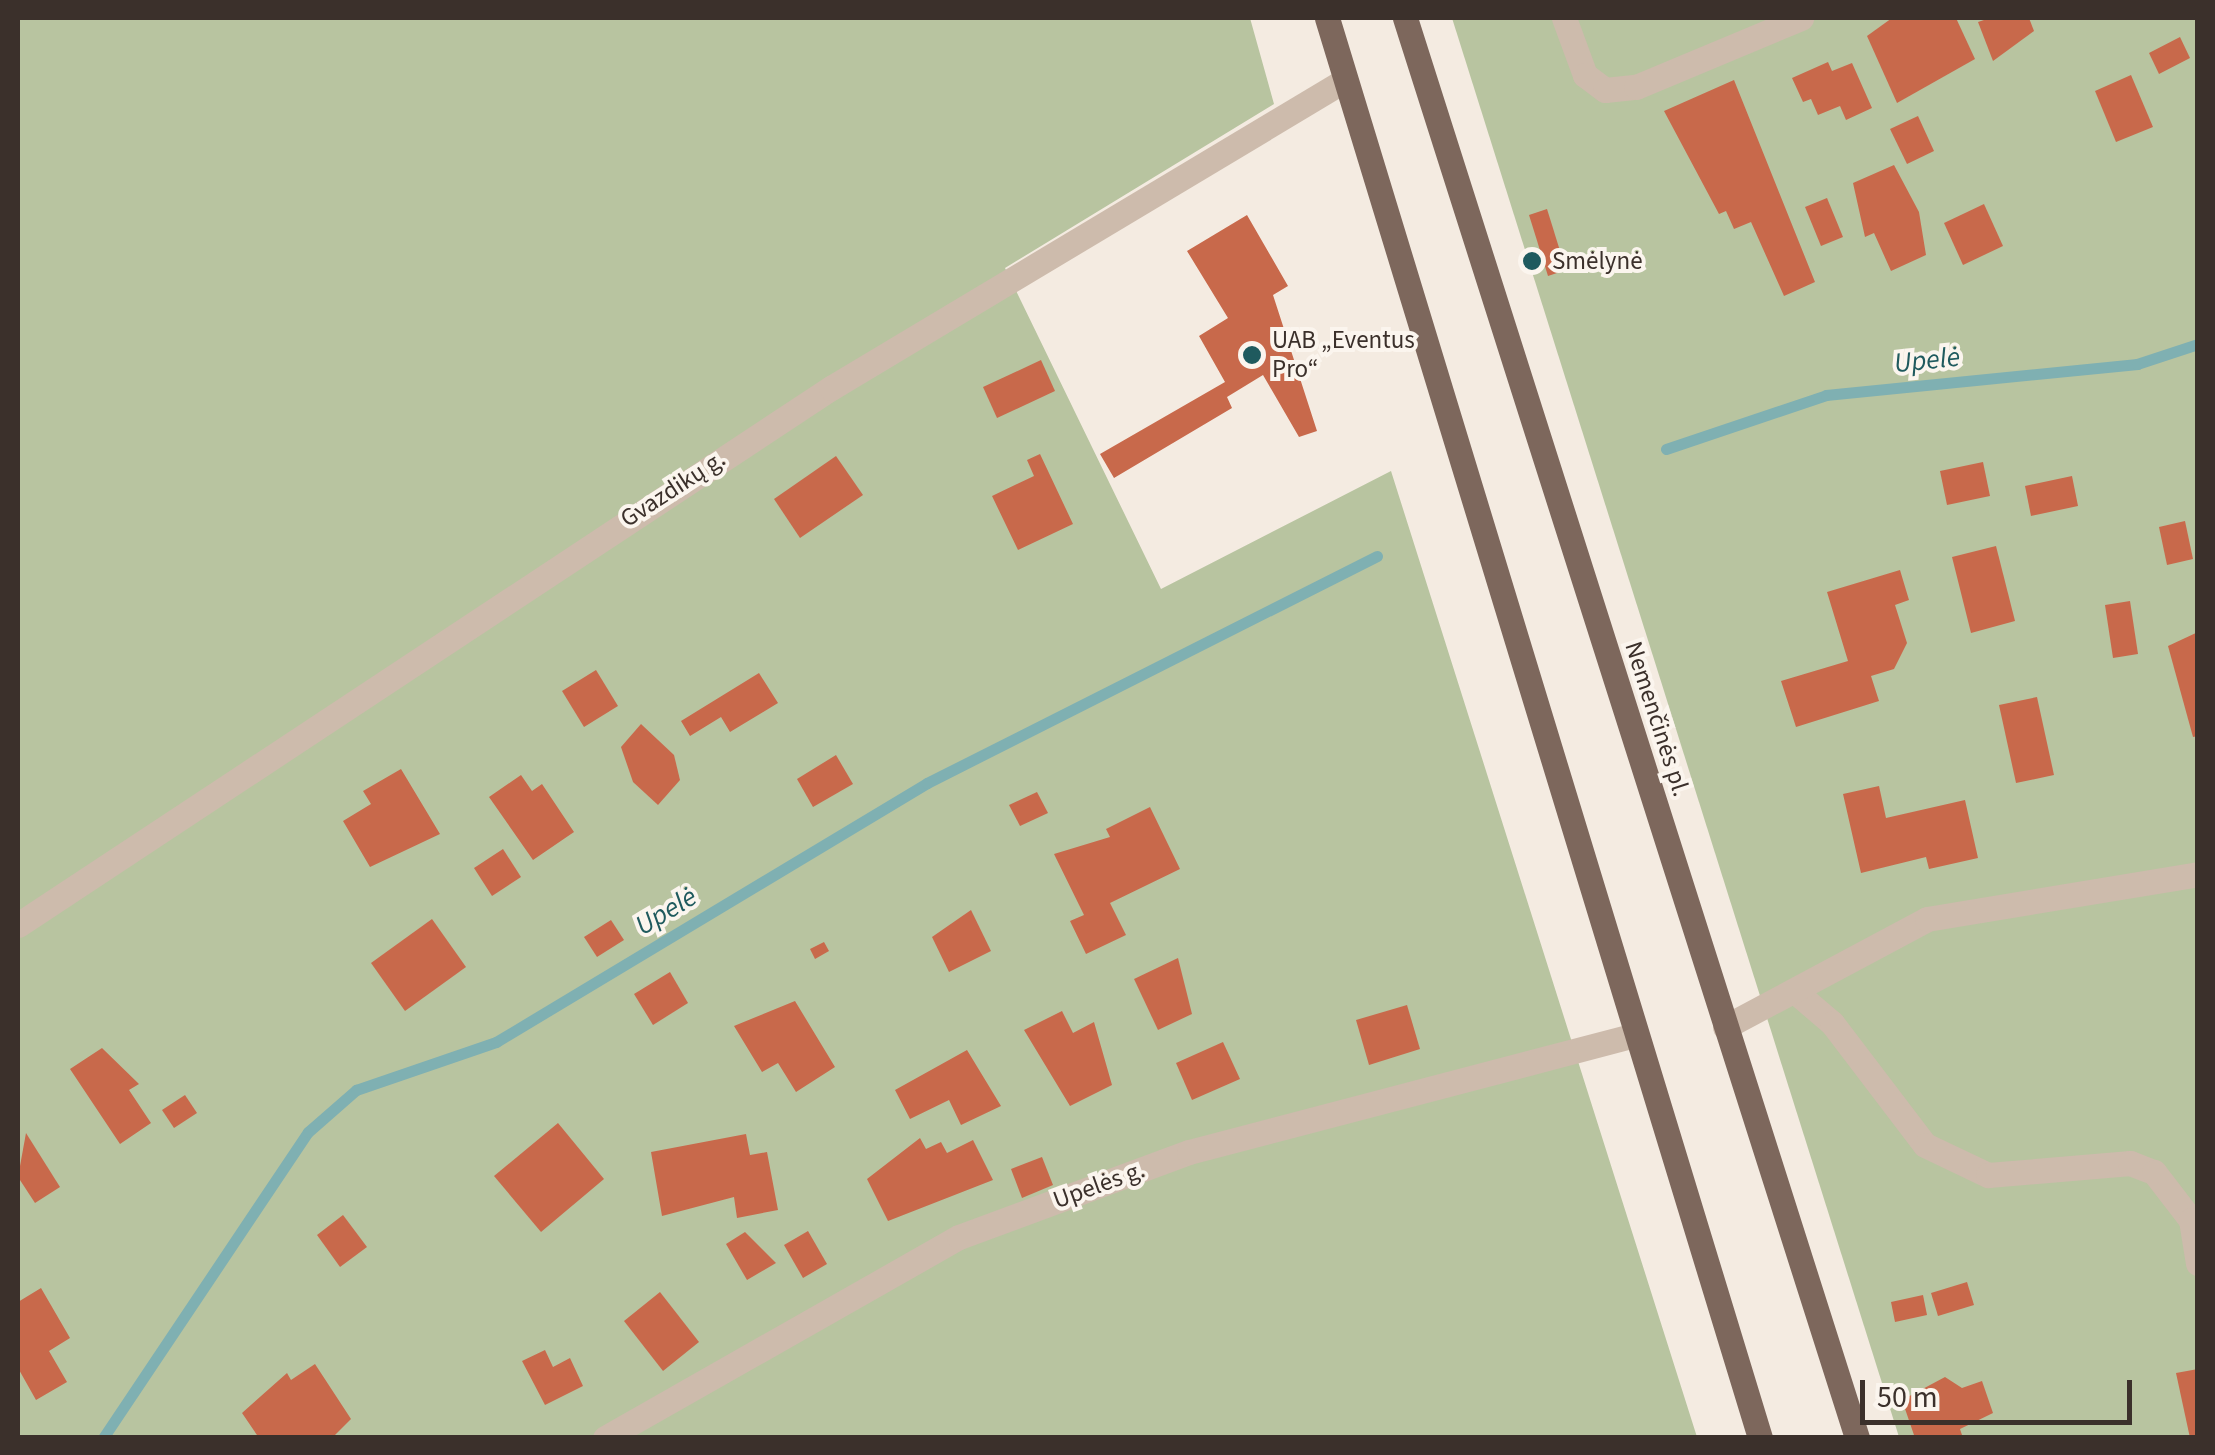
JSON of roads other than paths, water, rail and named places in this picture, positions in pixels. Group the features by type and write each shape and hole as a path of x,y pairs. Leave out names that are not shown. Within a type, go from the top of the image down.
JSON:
{"main road":[{"path":"1327,18 1760,1438"},
{"name":"Nemenčinės pl.","path":"1405,18 1857,1438"}],"street":[{"path":"1564,18 1585,75 1605,90 1636,87 1801,18"},
{"name":"Gvazdikų g.","path":"18,925 831,388 1345,80"},
{"path":"1724,1027 1798,994 1927,919 2198,874"},
{"path":"1798,994 1832,1023 1924,1145 1988,1175 2130,1162 2154,1172 2190,1220 2198,1262"},
{"name":"Upelės g.","path":"605,1438 959,1237 1188,1152 1634,1034"}],"waterway":[{"name":"Upelė","path":"1666,449 1826,395 2137,364 2198,344"},
{"name":"Upelė","path":"103,1438 308,1132 356,1090 496,1042 927,783 1377,556"}],"place":[{"name":"Smėlynė","path":"1532,261"},
{"name":"UAB „Eventus Pro“","path":"1252,355"}]}
